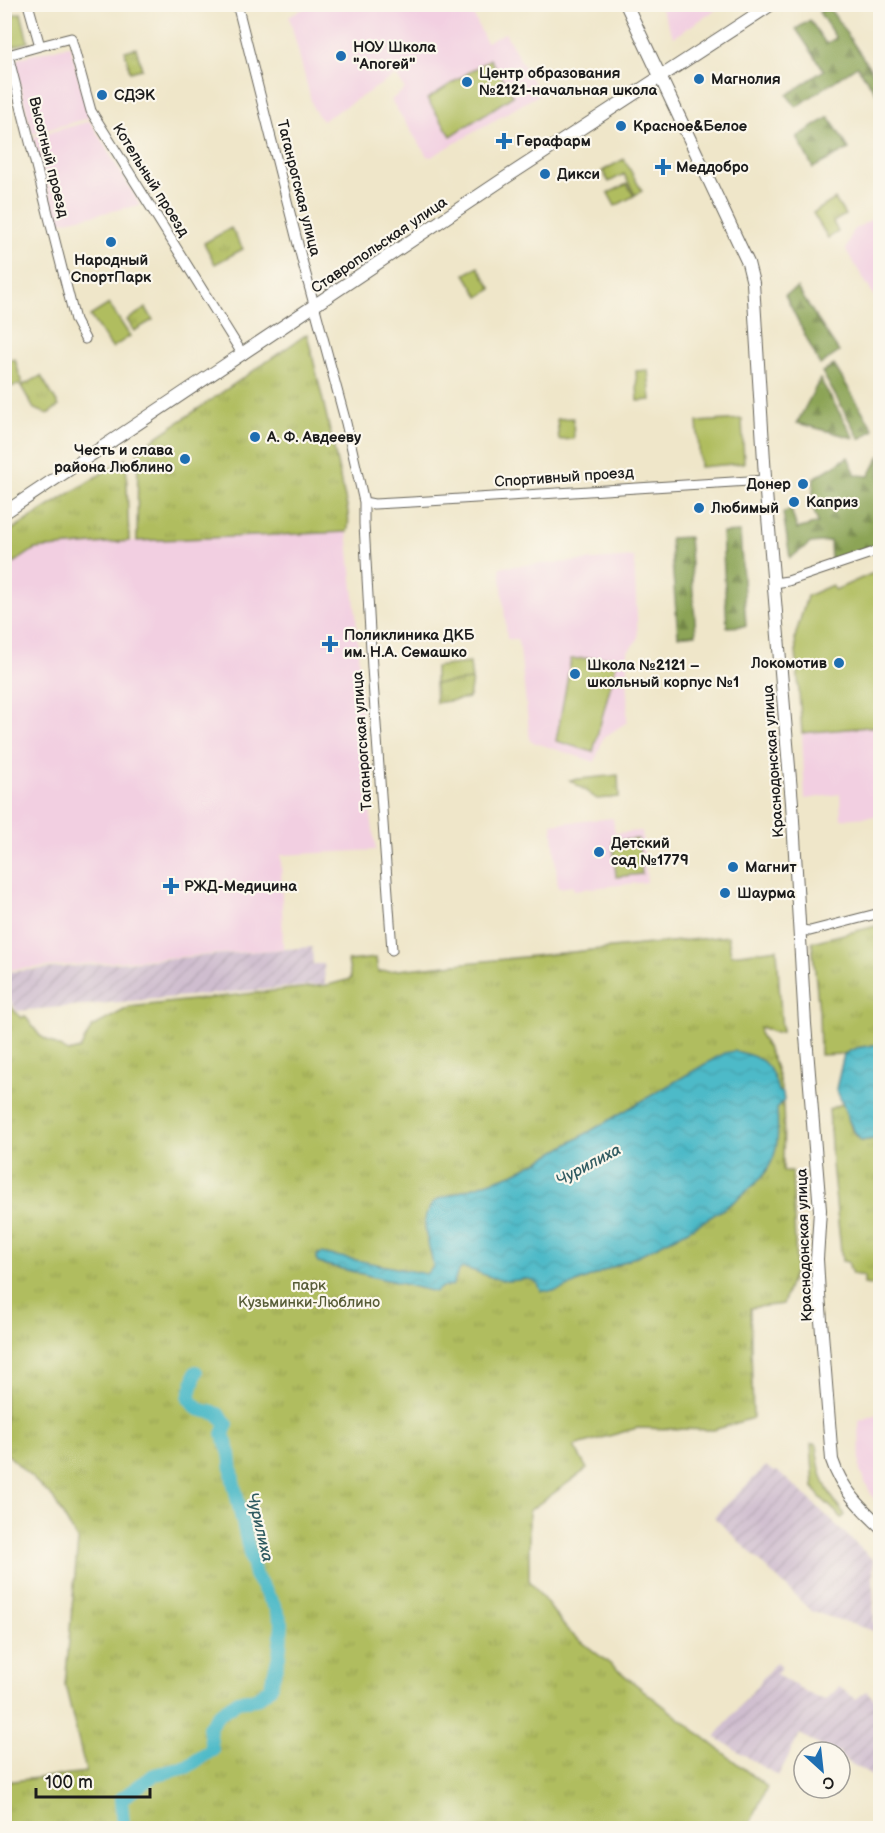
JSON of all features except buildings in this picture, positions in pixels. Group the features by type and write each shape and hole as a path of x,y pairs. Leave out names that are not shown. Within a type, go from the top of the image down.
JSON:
{"main road":[{"name":"Краснодонская улица","path":"626,4 752,273 765,480 792,803 820,1210 817,1258 832,1460 839,1478 851,1497 880,1527"},
{"name":"Ставропольская улица","path":"4,513 506,178 772,4"}],"street":[{"path":"28,4 40,46"},
{"name":"Таганрогская улица","path":"237,4 346,423 364,502 372,668 392,951"},
{"name":"Котельный проезд","path":"40,46 71,38 91,111 243,355"},
{"name":"Высотный проезд","path":"40,46 8,55 75,320 85,339"},
{"name":"Спортивный проезд","path":"364,502 374,504 412,502 765,480"},
{"path":"774,584 880,550"},
{"path":"799,930 810,931 880,913"}],"shaded area":[{"name":"Центр образования №2121-начальная школа","path":"311,5 469,5 486,42 505,33 540,94 431,157 427,156 391,100 405,89 396,75 322,121 313,108 289,16"},
{"path":"659,5 723,5 674,37"},
{"path":"70,45 89,118 32,134 15,64 19,58"},
{"path":"90,121 140,205 57,223 33,137"},
{"path":"880,214 880,306 846,250 852,231"},
{"path":"347,532 356,616 366,783 376,850 281,855 283,949 5,970 5,569 35,549 133,541"},
{"name":"Школа №2121 – школьный корпус №1","path":"634,557 638,639 628,651 627,722 603,738 595,762 530,741 520,649 517,639 507,639 500,567"},
{"path":"880,726 880,816 841,819 840,794 805,799 802,733"},
{"name":"Детский сад №1779","path":"613,818 615,833 642,831 647,882 574,890 573,886 558,888 552,824"},
{"path":"312,947 313,964 324,964 325,984 17,1011 5,992 5,972"},
{"path":"880,1413 880,1505 873,1498 860,1472 859,1421"},
{"path":"766,1466 773,1472 777,1471 805,1495 873,1560 874,1631 811,1611 714,1517"},
{"path":"776,1662 782,1667 776,1674 815,1697 826,1700 839,1687 856,1699 867,1691 880,1706 880,1781 852,1764 852,1740 810,1740 800,1734 797,1740 792,1740 792,1749 778,1776 715,1737"}],"green space":[{"path":"828,6 880,83 880,98 857,66 796,107 787,95 824,70 796,29 810,20 826,44 836,38 819,12"},
{"path":"21,13 28,42 5,49 5,17"},
{"path":"136,48 142,69 130,72 125,51"},
{"path":"490,59 513,96 451,136 427,99"},
{"path":"829,117 849,149 813,168 797,137"},
{"path":"624,159 642,191 635,195 624,174 609,182 602,171"},
{"path":"627,184 634,196 615,206 608,193"},
{"path":"835,199 845,215 833,222 838,232 828,238 813,213"},
{"path":"231,228 243,249 215,264 204,243"},
{"path":"478,267 492,289 479,297 465,274"},
{"path":"797,288 839,352 820,365 785,295"},
{"path":"109,304 130,336 112,348 90,316"},
{"path":"146,308 153,320 134,331 127,320"},
{"path":"307,334 347,507 349,520 347,532 137,541 138,450"},
{"path":"15,359 22,384 9,387 5,361"},
{"path":"834,365 874,430 860,439 822,372"},
{"path":"648,370 651,400 638,401 636,371"},
{"path":"41,376 59,406 48,414 34,409 21,386"},
{"path":"820,379 854,438 797,423"},
{"path":"573,418 574,439 559,440 557,419"},
{"path":"742,419 744,463 700,467 697,422"},
{"path":"880,455 880,543 831,562 830,541 811,543 790,558 783,513 791,509 797,529 818,523 812,505 814,478 848,457 856,475 869,476"},
{"path":"126,458 129,541 35,549 5,569 5,534"},
{"path":"740,532 746,626 727,627 722,533"},
{"path":"689,537 696,634 678,636 670,538"},
{"name":"Локомотив","path":"880,570 880,726 802,733 795,637 807,596 832,585 835,590"},
{"path":"618,657 593,752 556,741 571,659"},
{"path":"470,663 472,680 435,684 435,667"},
{"path":"472,680 469,698 436,703 435,684"},
{"path":"618,775 619,797 597,799 570,780"},
{"path":"638,839 642,874 616,877 613,841"},
{"path":"880,925 880,1044 856,1048 844,1054 820,1055 819,1012 812,942"},
{"name":"парк Кузьминки-Люблино","path":"728,936 731,955 777,949 782,1032 776,1033 760,1027 759,1033 776,1068 783,1100 783,1171 792,1171 796,1267 783,1304 750,1308 753,1418 714,1430 637,1428 574,1446 587,1469 529,1511 529,1580 568,1631 767,1787 748,1828 5,1828 5,1782 86,1772 65,1685 78,1541 53,1498 5,1452 4,999 21,1018 25,1016 40,1036 68,1052 80,1049 92,1027 130,1007 328,985 351,979 348,961 376,958 378,972"},
{"path":"844,1103 852,1131 861,1141 880,1138 880,1286 864,1284 864,1276 852,1274 848,1262 842,1261 829,1109"},
{"path":"811,1444 816,1444 821,1474 832,1498 845,1515 842,1518 819,1496 814,1488"}],"water":[{"path":"880,1044 880,1138 861,1141 836,1089 844,1054 856,1048"},
{"path":"735,1051 752,1056 764,1063 773,1074 778,1091 783,1093 784,1101 777,1108 777,1140 774,1155 767,1170 735,1201 664,1243 574,1284 553,1291 541,1291 537,1283 529,1279 503,1281 462,1268 452,1286 442,1287 435,1292 318,1263 317,1255 321,1253 426,1274 433,1267 426,1232 426,1216 436,1200 512,1174 539,1161 724,1053"}],"waterway":[{"name":"Чурилиха","path":"121,1828 123,1826 121,1799 154,1775 187,1767 212,1750 209,1727 219,1714 238,1701 256,1699 270,1688 279,1656 282,1624 275,1607 255,1575 233,1480 230,1454 223,1434 227,1424 218,1414 198,1409 189,1398 196,1372"}],"place":[{"name":"НОУ Школа \"Апогей\"","path":"341,56"},
{"name":"Магнолия","path":"699,79"},
{"name":"Центр образования №2121-начальная школа","path":"467,82"},
{"name":"СДЭК","path":"102,95"},
{"name":"Красное&Белое","path":"621,126"},
{"name":"Герафарм","path":"504,141"},
{"name":"Меддобро","path":"663,167"},
{"name":"Дикси","path":"545,174"},
{"name":"Народный СпортПарк","path":"111,242"},
{"name":"А. Ф. Авдееву","path":"255,437"},
{"name":"Честь и слава района Люблино","path":"185,459"},
{"name":"Донер","path":"803,484"},
{"name":"Каприз","path":"794,502"},
{"name":"Любимый","path":"699,508"},
{"name":"Поликлиника ДКБ им. Н.А. Семашко","path":"330,644"},
{"name":"Локомотив","path":"839,663"},
{"name":"Школа №2121 – школьный корпус №1","path":"575,674"},
{"name":"Детский сад №1779","path":"599,852"},
{"name":"Магнит","path":"733,867"},
{"name":"РЖД-Медицина","path":"171,886"},
{"name":"Шаурма","path":"725,893"}]}
